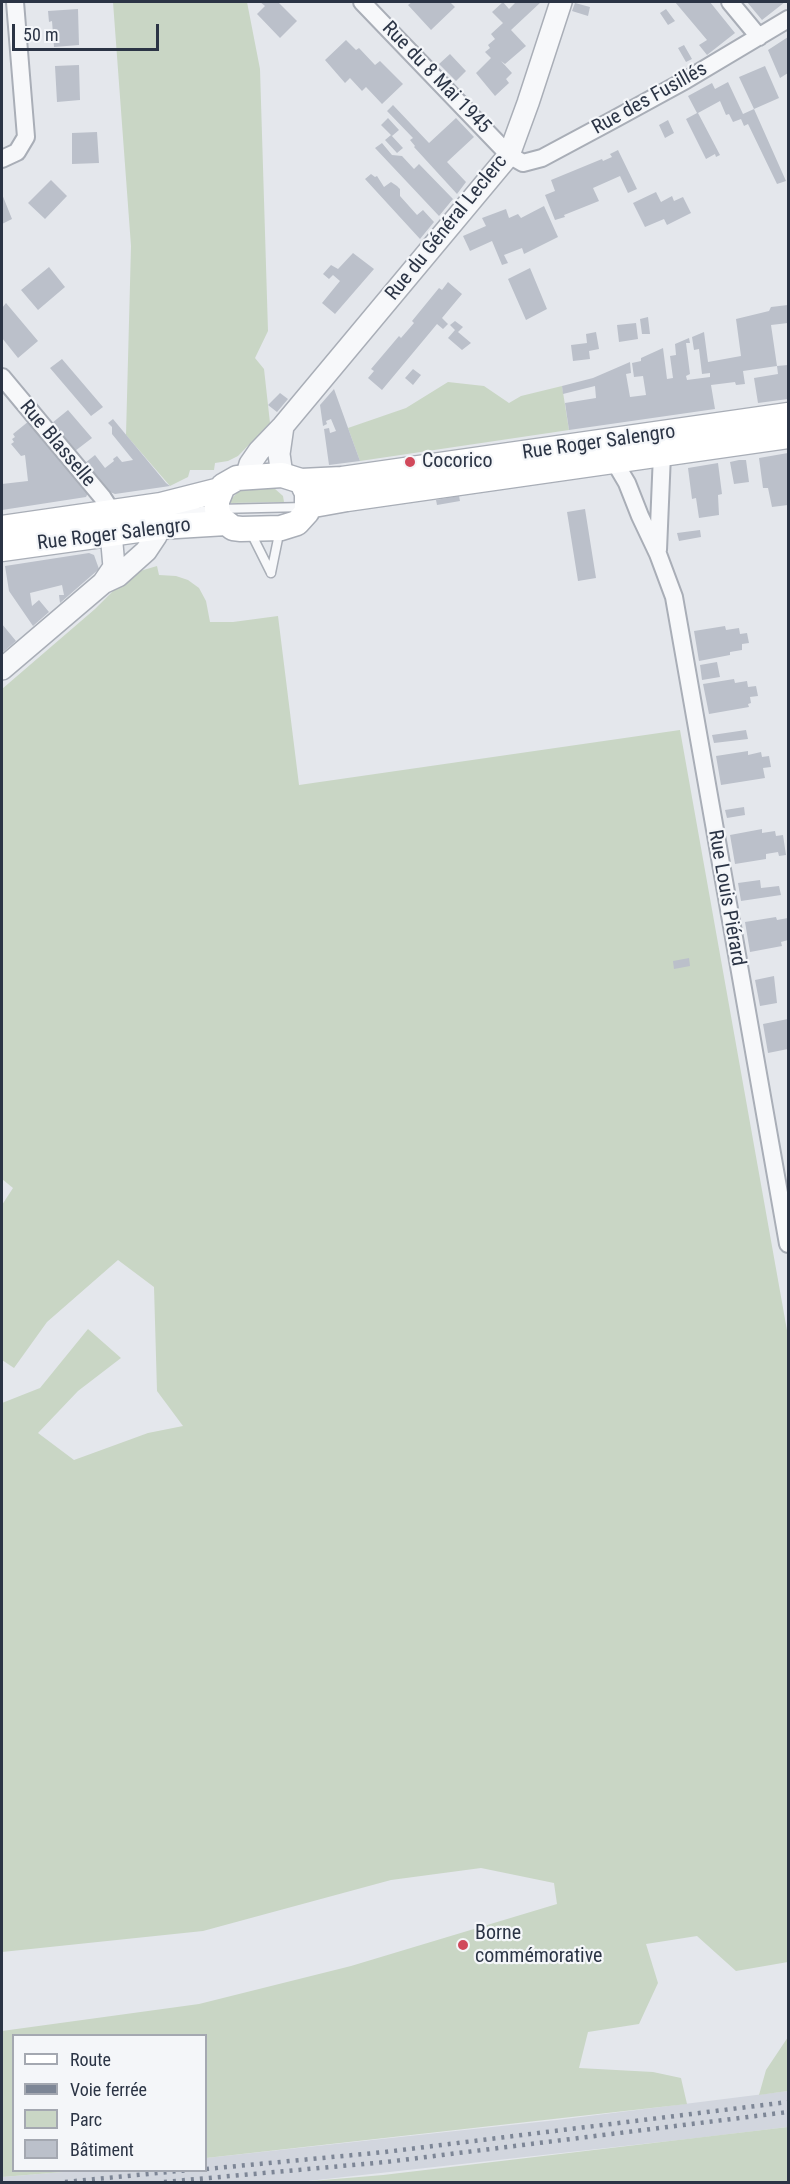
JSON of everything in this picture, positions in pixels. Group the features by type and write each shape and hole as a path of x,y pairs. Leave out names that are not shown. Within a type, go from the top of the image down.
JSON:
{"main road":[{"name":"Rue Roger Salengro","path":"246,477 342,479 789,416"},
{"name":"Rue Roger Salengro","path":"308,506 525,469 614,461 789,436"},
{"path":"246,477 229,482 221,507 233,528 281,528 304,518 308,506 307,493 292,478"},
{"name":"Rue Roger Salengro","path":"2,549 109,523 161,505 221,507"},
{"name":"Rue Roger Salengro","path":"2,528 156,522 221,507"}],"street":[{"path":"2,159 17,152 26,137 15,2"},
{"name":"Rue du 8 Mai 1945","path":"362,2 509,155"},
{"name":"Rue du Général Leclerc","path":"246,477 250,464 259,451 284,426 509,155 561,2"},
{"path":"730,2 759,37"},
{"name":"Rue des Fusillés","path":"509,155 523,163 542,158 686,80 789,19"},
{"name":"Rue Blasselle","path":"2,377 103,498 109,523"},
{"path":"284,426 279,454 292,478"},
{"name":"Rue Louis Piérard","path":"658,554 662,454"},
{"name":"Rue Louis Piérard","path":"614,461 627,483 674,597 780,1153 789,1244"},
{"path":"103,583 118,576 146,551 156,536 156,522"},
{"path":"2,669 103,583 114,567 109,523"}],"lane":[{"path":"221,507 308,506"},
{"path":"249,529 271,573 281,528"}],"shaded area":[{"path":"788,2091 788,2127 688,2139 299,2182 2,2182 2,2177 63,2172 207,2172 207,2158 557,2120"}],"green space":[{"path":"113,2 247,2 260,69 268,331 255,358 264,369 270,423 238,456 228,461 215,463 214,470 190,470 188,477 170,486 126,435 131,246"},
{"path":"448,382 484,386 509,403 521,396 562,386 569,430 360,461 348,428 406,408"},
{"path":"274,488 283,496 284,502 231,503 231,499 239,491"},
{"path":"157,566 159,575 176,576 188,580 199,588 206,601 210,622 233,622 278,616 299,785 680,730 788,1336 788,1962 736,1971 697,1936 646,1944 658,1983 639,2024 588,2032 579,2068 653,2072 681,2078 687,2104 207,2158 207,2034 12,2034 12,2172 63,2172 2,2177 2,2031 199,2004 351,1966 557,1904 554,1883 481,1868 391,1880 203,1931 2,1952 2,1403 40,1388 88,1329 121,1358 78,1391 38,1433 74,1460 148,1433 183,1426 157,1391 154,1287 118,1260 47,1322 14,1368 2,1360 2,1205 13,1188 2,1179 2,689 95,609 130,574"},
{"path":"788,2037 788,2091 759,2095 766,2070"},
{"path":"788,2127 788,2182 299,2182 383,2175"}],"building":[{"path":"260,2 278,2 297,21 280,38 257,14 265,6"},
{"path":"412,2 450,2 455,7 431,30 408,5"},
{"path":"503,2 509,9 515,3 513,2 541,2 511,30 526,46 505,64 501,61 512,73 506,79 509,83 495,96 476,73 491,58 485,52 490,48 488,45 495,39 491,34 503,23 492,12"},
{"path":"675,2 710,2 735,33 707,55 699,45 707,40"},
{"path":"747,2 785,2 762,20"},
{"path":"575,3 590,7 588,16 572,11"},
{"path":"78,9 79,45 54,47 52,21 49,22 48,11"},
{"path":"666,9 675,21 668,25 660,13"},
{"path":"788,37 788,73 780,78 768,50"},
{"path":"346,40 356,50 359,48 375,65 380,61 403,84 382,104 366,87 362,91 350,78 345,83 325,60"},
{"path":"684,45 692,59 686,62 678,48"},
{"path":"450,54 466,71 456,81 439,64"},
{"path":"79,65 80,100 57,102 55,66"},
{"path":"765,66 779,98 754,109 739,77"},
{"path":"728,82 743,114 754,109 786,181 777,184 748,124 744,126 741,119 733,122 729,114 726,115 720,101 698,113 720,155 716,157 715,154 706,159 686,119 697,113 688,96 712,83 715,89"},
{"path":"393,105 429,143 456,118 474,137 447,162 466,182 457,194 414,147 410,140 413,138 387,111"},
{"path":"388,118 399,130 392,136 381,125"},
{"path":"668,120 674,133 665,138 659,125"},
{"path":"97,132 99,163 72,164 72,133"},
{"path":"391,135 403,148 397,153 385,140"},
{"path":"382,143 392,155 402,156 414,169 419,164 453,199 439,216 375,148"},
{"path":"618,150 637,189 628,193 620,176 593,188 599,201 555,220 545,195 555,191 551,180 612,157 610,154"},
{"path":"371,174 377,176 384,187 391,182 397,186 400,189 400,196 417,215 423,210 434,222 420,239 365,179"},
{"path":"51,180 67,196 45,219 28,203"},
{"path":"656,192 661,202 672,196 674,201 683,197 691,213 667,225 664,219 645,227 633,203"},
{"path":"2,194 12,219 2,224"},
{"path":"544,206 558,237 524,254 522,248 504,255 508,263 502,265 492,241 470,251 463,236 486,226 482,218 506,209 509,218 518,214 521,218"},
{"path":"353,253 374,269 335,314 322,303 340,281 333,275 329,279 323,274 331,265 338,269"},
{"path":"49,267 65,287 38,310 21,290"},
{"path":"530,268 547,309 526,320 508,279"},
{"path":"448,282 462,294 442,318 448,324 443,329 437,324 382,390 368,378 374,371 371,369 399,336 401,338 414,323 412,321 439,288 442,290"},
{"path":"6,303 38,341 18,358 2,338 2,308"},
{"path":"788,305 788,323 771,325 777,366 743,371 745,384 736,385 735,382 711,385 715,409 569,430 565,403 596,398 595,386 563,394 562,386 593,378 630,362 631,373 626,374 630,397 646,395 643,376 634,377 632,363 641,361 641,358 663,348 667,379 673,378 670,356 676,355 675,344 689,338 690,343 686,343 690,374 686,376 687,380 710,377 710,373 702,374 699,349 694,350 692,337 704,332 708,362 741,356 736,319 769,311 771,307"},
{"path":"648,317 650,334 642,334 640,319"},
{"path":"455,321 463,327 458,332 471,343 462,350 448,338 455,330 450,325"},
{"path":"636,323 638,339 619,342 617,325"},
{"path":"596,332 599,349 589,351 590,359 573,361 571,345 587,343 586,334"},
{"path":"62,359 103,407 91,416 50,368"},
{"path":"788,365 788,399 758,403 754,378 778,374 777,366"},
{"path":"413,369 421,375 413,385 405,378"},
{"path":"334,389 360,461 329,465 324,429 329,428 330,433 336,431 331,419 323,426 320,405"},
{"path":"280,393 288,399 277,412 268,405"},
{"path":"68,410 92,438 75,451 52,423"},
{"path":"113,419 170,486 115,494 110,492 85,463 95,455 105,468 117,456 122,462 133,460 112,434 112,427 108,423"},
{"path":"29,421 88,493 86,497 2,510 2,484 28,481 25,455 21,456 11,444 15,437 13,434"},
{"path":"788,453 788,505 772,507 768,488 763,488 759,458"},
{"path":"746,460 749,482 734,484 730,462"},
{"path":"718,463 722,494 718,495 719,515 699,518 696,498 692,499 688,468"},
{"path":"459,496 460,501 437,505 436,500"},
{"path":"585,509 596,578 578,581 567,512"},
{"path":"700,530 701,537 679,541 677,533"},
{"path":"89,553 94,555 99,569 60,603 59,595 64,595 62,585 30,593 32,606 39,600 49,612 33,626 9,591 5,566"},
{"path":"2,624 16,641 2,653"},
{"path":"725,626 726,630 739,628 740,634 747,633 749,643 742,644 742,650 730,652 730,655 699,661 694,631"},
{"path":"717,662 720,677 702,680 700,665"},
{"path":"734,679 735,683 747,681 748,687 756,686 758,696 750,697 749,707 709,714 703,684"},
{"path":"746,730 748,739 714,743 712,735"},
{"path":"748,751 748,755 761,752 762,757 769,756 771,767 763,768 765,778 721,785 716,756"},
{"path":"744,807 745,815 727,818 725,810"},
{"path":"762,829 762,833 775,831 776,836 783,835 786,855 779,856 778,852 766,854 766,859 735,864 730,835"},
{"path":"760,880 761,888 779,886 781,895 741,901 738,883"},
{"path":"776,917 777,920 788,918 788,940 781,942 782,946 750,952 745,922"},
{"path":"689,958 690,966 674,969 673,961"},
{"path":"774,976 777,1003 760,1006 755,980"},
{"path":"788,1019 788,1049 768,1053 763,1024"}],"railway":[{"path":"207,2169 385,2152 788,2102"},
{"path":"164,2182 386,2162 788,2112"},
{"path":"65,2182 168,2172"}],"place":[{"name":"Cocorico","path":"410,462"},
{"name":"Borne commémorative","path":"463,1945"}]}
